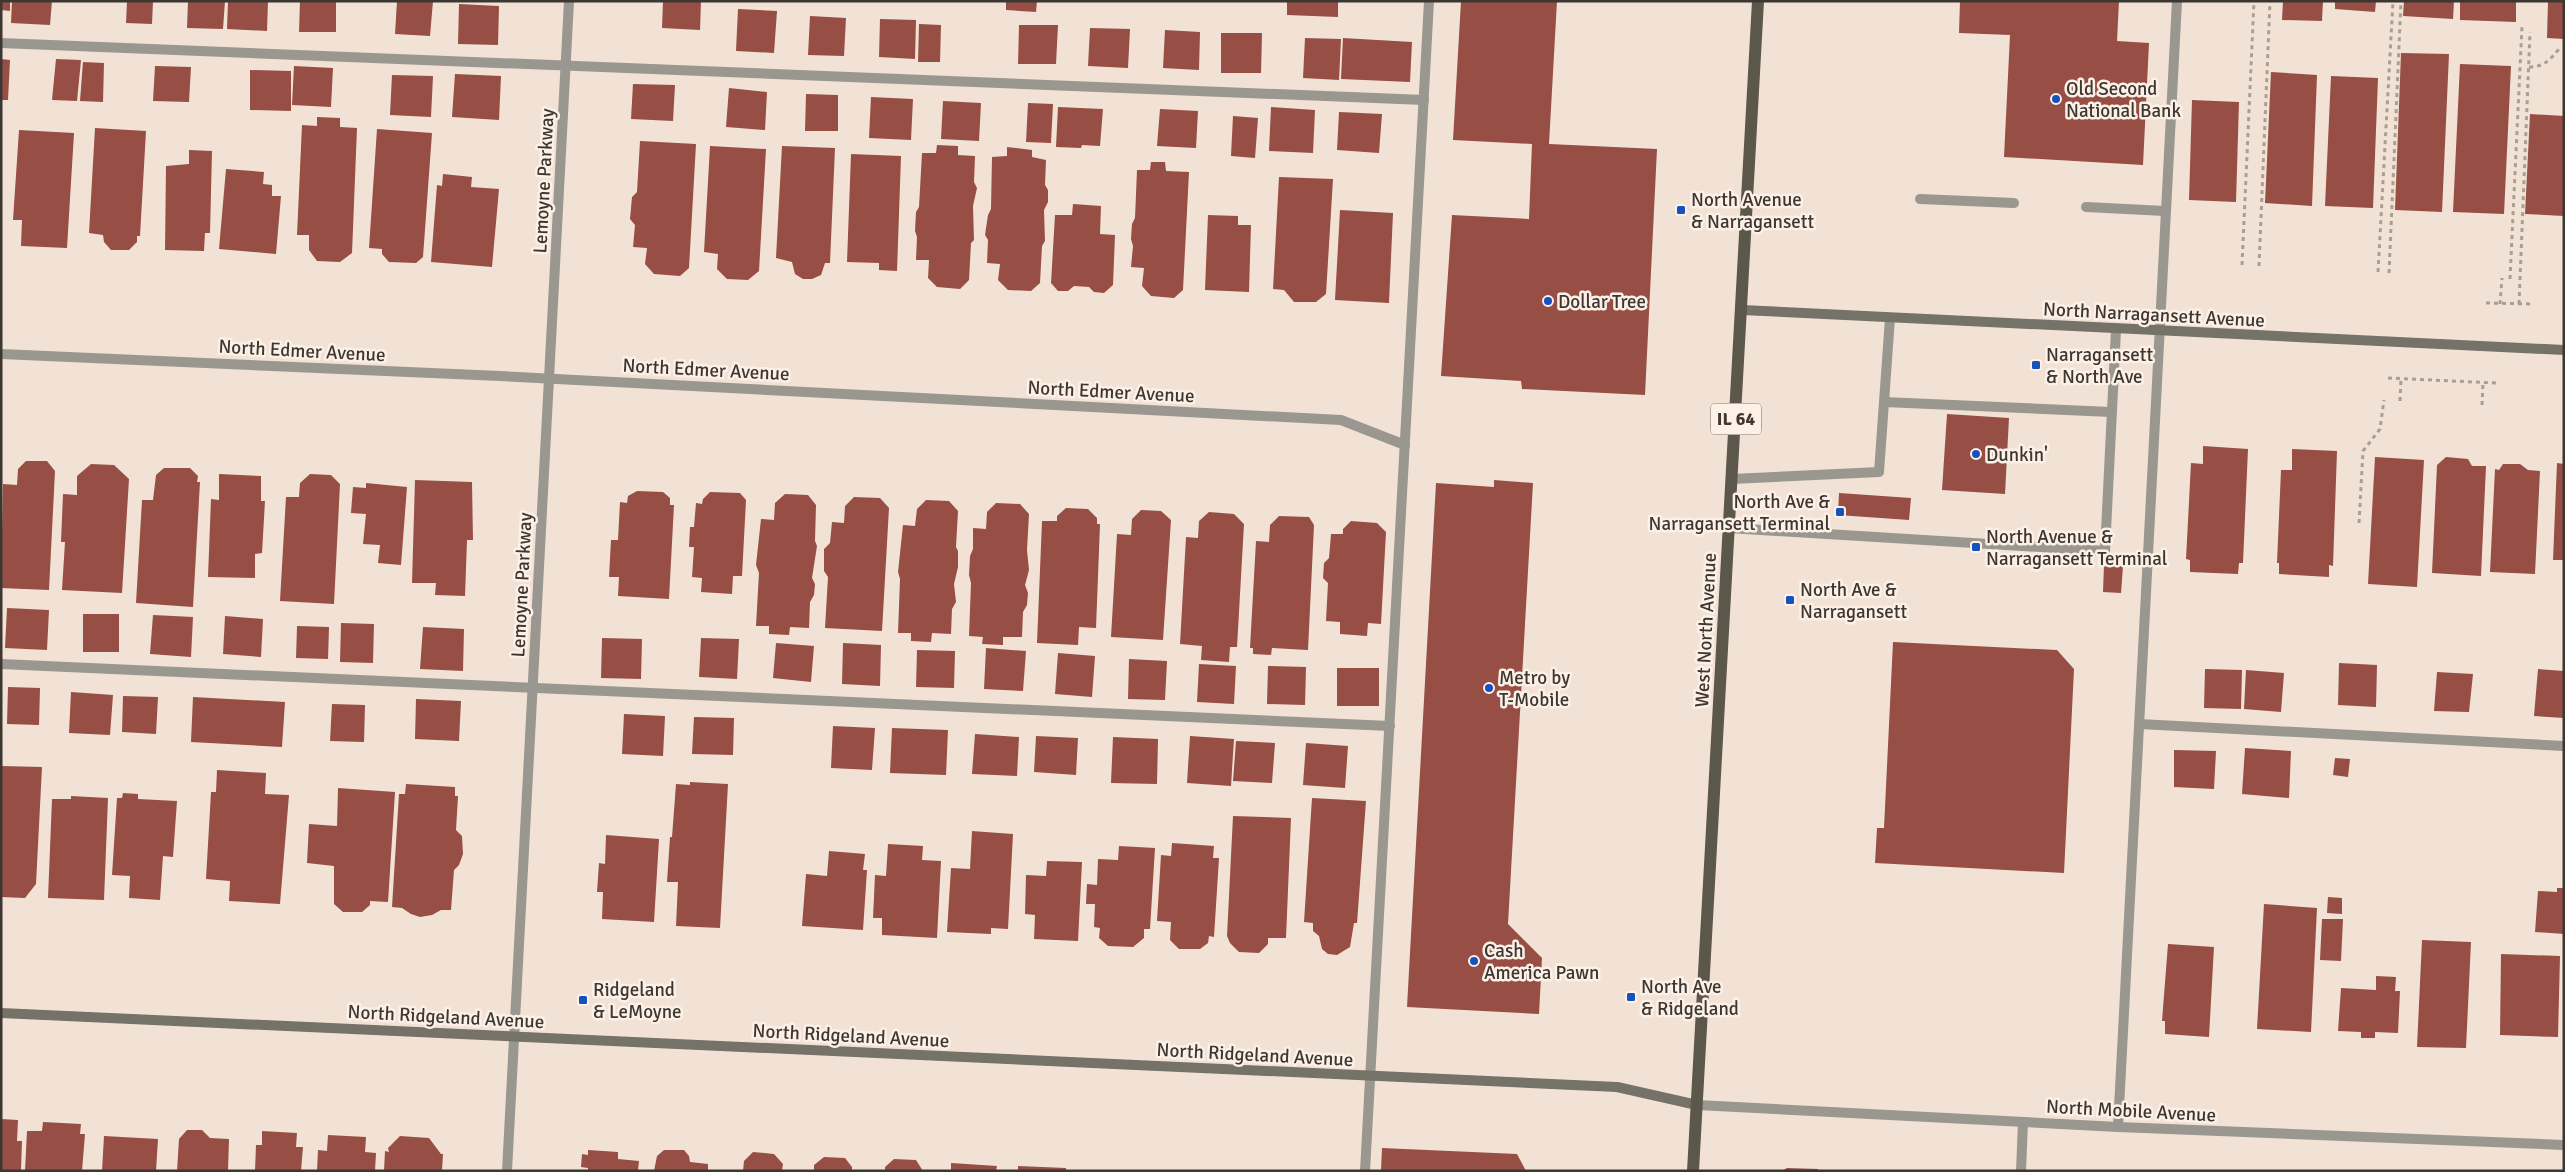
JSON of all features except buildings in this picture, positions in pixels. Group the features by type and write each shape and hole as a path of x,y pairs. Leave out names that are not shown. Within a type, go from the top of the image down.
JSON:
{"main road":[{"name":"West North Avenue","path":"1693,1171 1758,1"}],"street":[{"name":"Lemoyne Parkway","path":"507,1171 569,1"},
{"path":"1365,1171 1429,1"},
{"path":"2118,1127 2177,1"},
{"path":"1,43 1424,100"},
{"path":"1920,199 2014,203"},
{"path":"2086,206 2165,211"},
{"name":"North Narragansett Avenue","path":"1742,310 2116,330 2564,350"},
{"path":"1732,479 1879,472 1890,318"},
{"path":"1729,528 2105,551 2116,330"},
{"name":"North Edmer Avenue","path":"1,354 550,379 1340,420 1405,445"},
{"path":"1884,402 2111,412"},
{"path":"1,664 1390,726"},
{"path":"2139,724 2564,746"},
{"name":"North Ridgeland Avenue","path":"1,1013 1617,1087 1697,1105"},
{"name":"North Mobile Avenue","path":"1697,1105 2118,1127 2564,1145"},
{"path":"2021,1171 2024,1122"}],"path":[{"path":"2242,265 2254,1"},
{"path":"2259,266 2270,1"},
{"path":"2378,272 2393,1"},
{"path":"2389,273 2401,1"},
{"path":"2510,279 2522,26"},
{"path":"2518,304 2530,32"},
{"path":"2529,67 2539,67 2547,62 2559,49"},
{"path":"2500,304 2502,278"},
{"path":"2486,303 2534,304"},
{"path":"2388,378 2496,384"},
{"path":"2400,401 2401,379"},
{"path":"2482,405 2483,383"},
{"path":"2359,523 2363,451 2380,429 2384,400"}],"place":[{"name":"Old Second National Bank","path":"2056,99"},
{"name":"North Avenue & Narragansett","path":"1681,210"},
{"name":"Dollar Tree","path":"1548,301"},
{"name":"Narragansett & North Ave","path":"2036,365"},
{"name":"Dunkin'","path":"1976,454"},
{"name":"North Ave & Narragansett Terminal","path":"1840,512"},
{"name":"North Avenue & Narragansett Terminal","path":"1976,547"},
{"name":"North Ave & Narragansett","path":"1790,600"},
{"name":"Metro by T-Mobile","path":"1489,688"},
{"name":"Cash America Pawn","path":"1474,961"},
{"name":"North Ave & Ridgeland","path":"1631,997"},
{"name":"Ridgeland & LeMoyne","path":"583,1000"}]}
